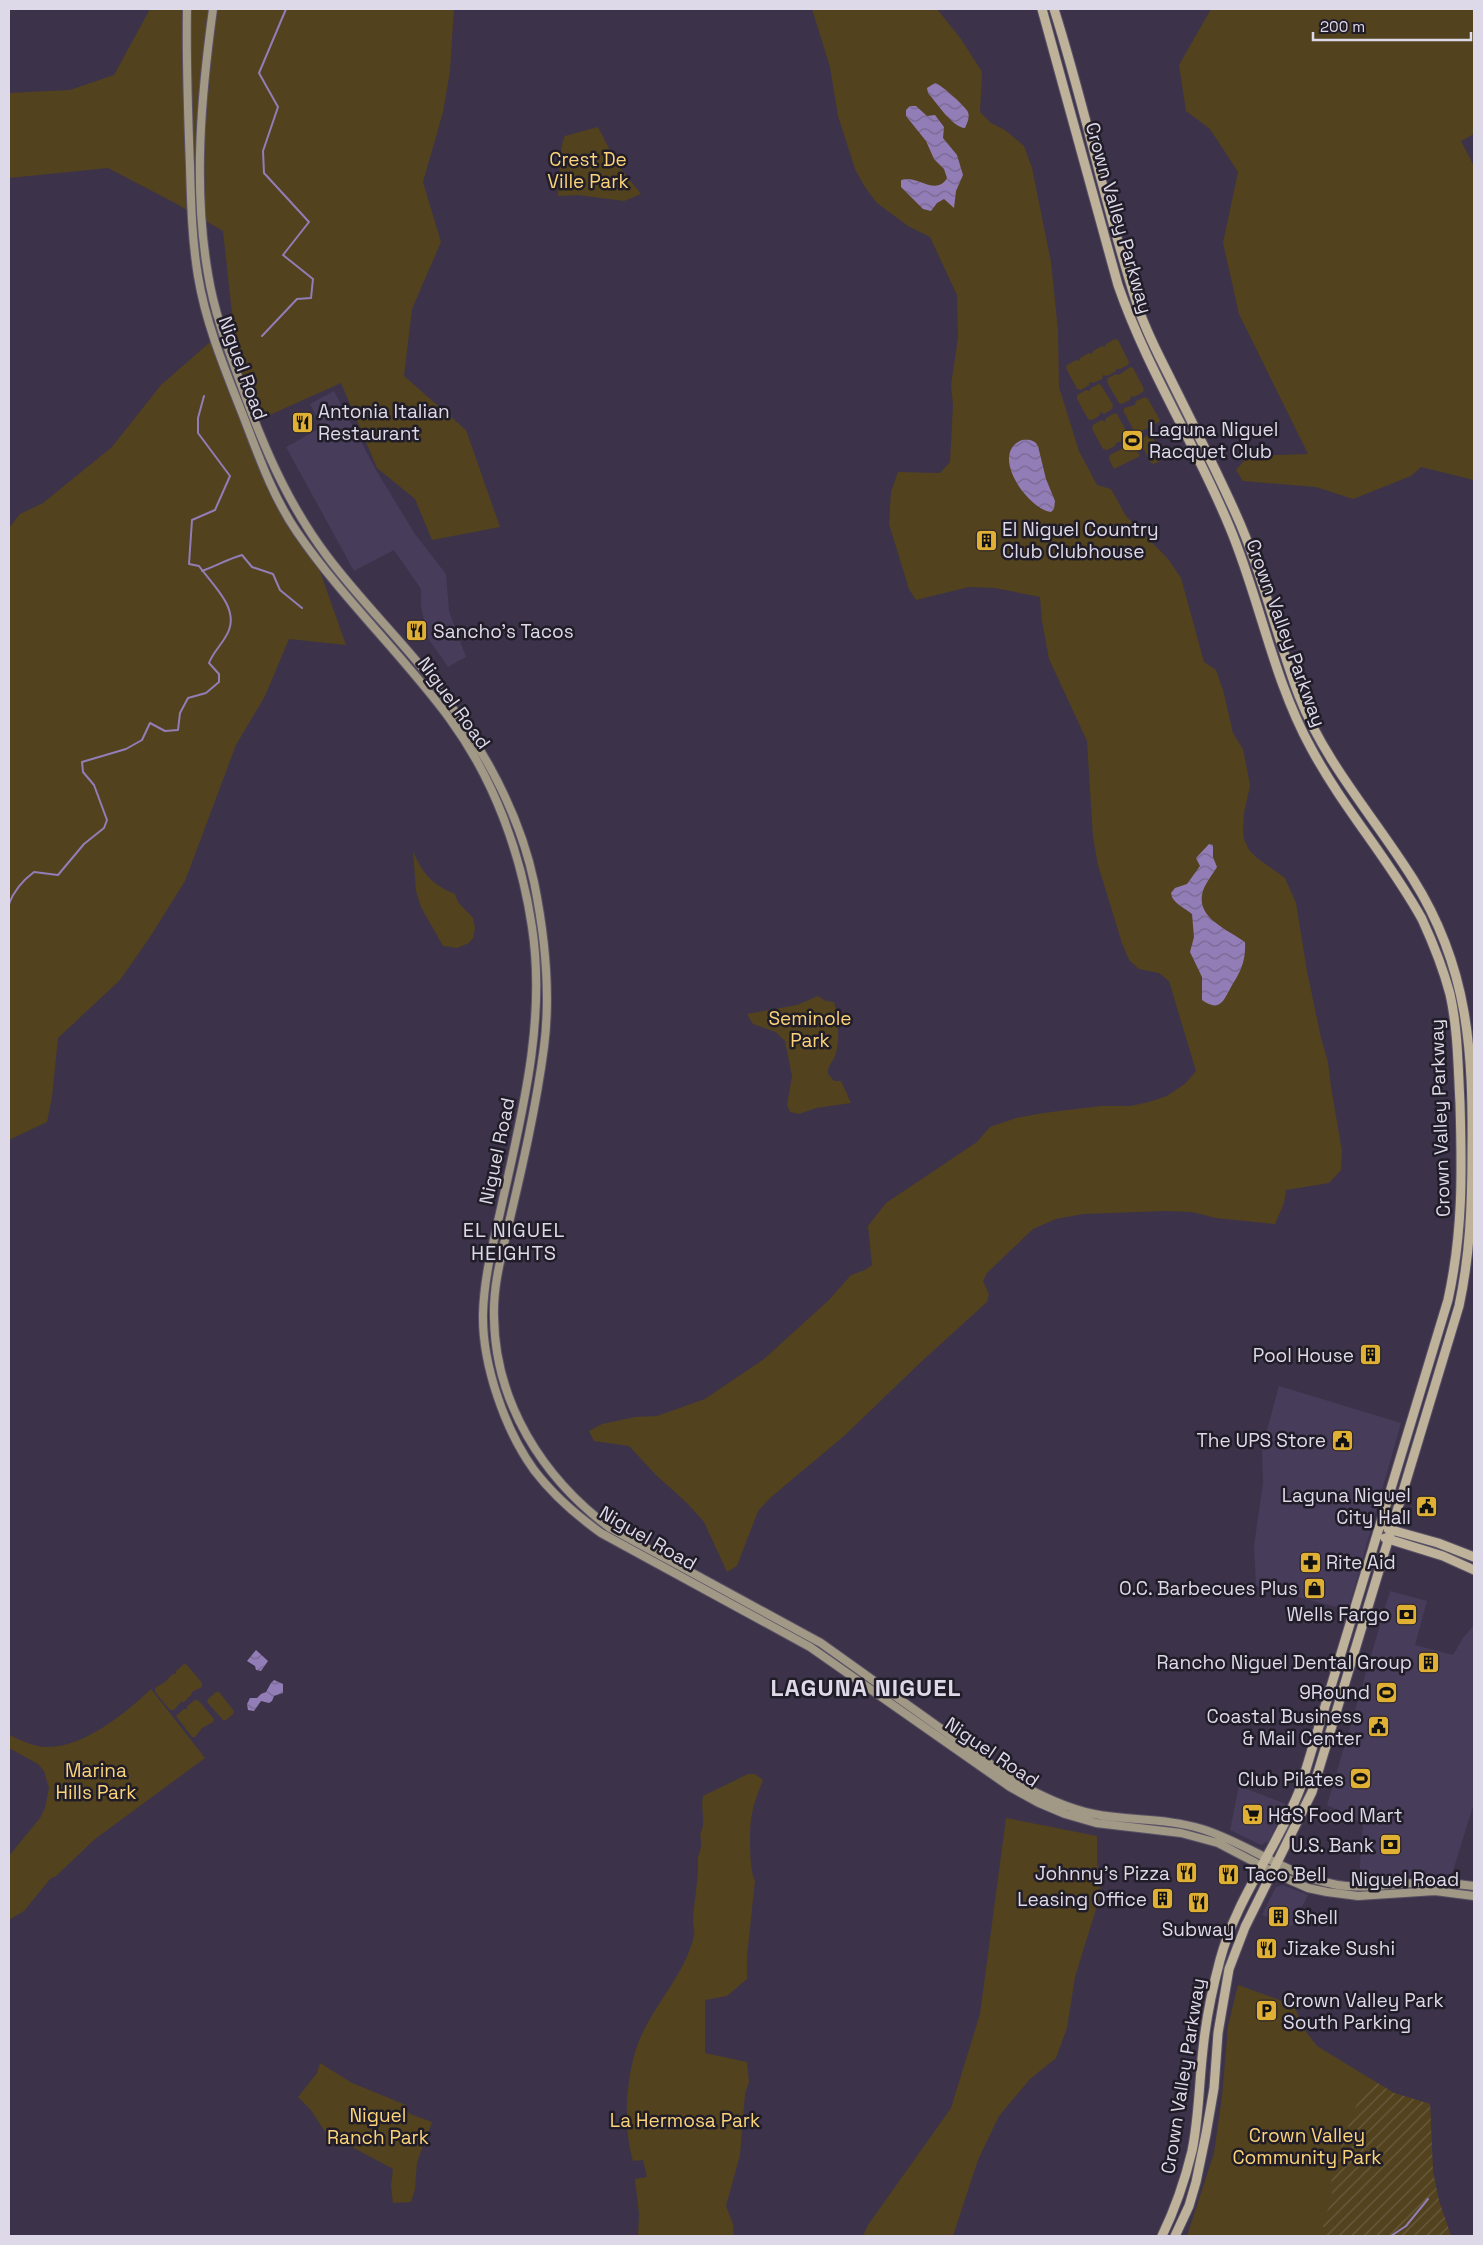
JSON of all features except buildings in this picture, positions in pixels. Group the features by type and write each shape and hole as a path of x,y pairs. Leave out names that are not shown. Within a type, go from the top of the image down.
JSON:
{"main road":[{"name":"Niguel Road","path":"187,9 188,136 193,227 198,275 214,340 237,402 267,479 296,530 451,721 479,765 496,801 516,855 532,927 536,977 534,1044 522,1113 489,1257 484,1288 483,1319 491,1374 516,1440 533,1469 552,1492 601,1533 781,1630 836,1664 1010,1787 1039,1803 1065,1814 1096,1823 1194,1836 1218,1844 1308,1888 1334,1894 1358,1896 1435,1891 1474,1896"},
{"name":"Niguel Road","path":"213,9 200,108 202,226 208,276 224,340 276,473 296,512 328,558 424,670 458,714 487,759 499,784 526,855 542,926 547,977 545,1044 532,1113 500,1257 495,1288 494,1319 501,1374 522,1428 544,1464 587,1510 610,1528 821,1643 1017,1783 1062,1805 1094,1814 1182,1824 1201,1828 1226,1836 1316,1880 1346,1886 1372,1887 1446,1882 1474,1886"},
{"name":"Crown Valley Parkway","path":"1042,9 1123,301 1136,334 1231,530 1247,570 1277,668 1293,710 1319,763 1416,908 1435,949 1450,993 1457,1041 1462,1170 1457,1257 1448,1300 1300,1790 1287,1822 1237,1913 1220,1960 1208,2005 1199,2104 1192,2151 1177,2200 1162,2236"},
{"name":"Crown Valley Parkway","path":"1054,9 1137,304 1152,342 1248,541 1300,699 1330,756 1414,880 1435,919 1454,968 1466,1014 1470,1051 1472,1215 1467,1266 1459,1306 1312,1792 1245,1927 1229,1969 1218,2033 1214,2088 1206,2134 1196,2182 1175,2236"},
{"path":"284,510 296,512"},
{"path":"416,677 424,670"},
{"path":"1457,1257 1462,1253 1466,1226 1472,1215 1467,1204 1466,1172 1462,1170"},
{"path":"1379,1531 1392,1530 1474,1557"},
{"path":"1379,1531 1389,1540 1443,1556 1474,1570"},
{"path":"719,1597 726,1596 750,1609 756,1607 761,1614 778,1625 781,1630"},
{"path":"1326,1707 1337,1710"},
{"path":"1143,1819 1143,1828"},
{"path":"1399,1893 1414,1883 1435,1891"}],"shaded area":[{"path":"334,391 376,470 415,534 446,574 449,611 466,657 448,667 428,638 421,606 421,589 394,550 354,571 286,447 322,427 310,404"},
{"path":"1279,1386 1401,1423 1348,1610 1256,1586 1254,1546 1263,1483 1262,1448"},
{"path":"1390,1591 1427,1601 1415,1645 1453,1655 1463,1638 1474,1625 1474,1803 1452,1874 1359,1877 1363,1824 1327,1805"},
{"path":"1239,1786 1286,1804 1269,1841 1261,1845 1230,1830"},
{"path":"1283,1885 1308,1895 1292,1926 1262,1915 1276,1887"}],"green space":[{"path":"150,9 454,9 450,71 443,112 423,182 441,242 412,309 404,376 466,430 500,527 432,540 415,499 377,468 341,383 245,426 270,490 317,563 346,645 289,639 265,696 236,745 185,881 120,980 58,1038 52,1097 47,1122 9,1140 9,528 20,514 43,503 112,447 161,385 233,322 223,231 108,168 9,178 9,93 70,90 114,75"},
{"path":"812,9 937,9 961,39 982,72 980,112 991,123 1005,130 1024,146 1032,168 1051,262 1058,331 1059,387 1079,451 1097,485 1111,489 1126,516 1168,559 1181,578 1204,662 1216,670 1223,690 1233,733 1243,749 1250,786 1244,813 1244,839 1249,850 1257,858 1285,878 1296,903 1307,971 1328,1062 1342,1151 1341,1170 1329,1183 1286,1190 1284,1203 1275,1224 1216,1218 1192,1212 1165,1211 1083,1214 1056,1219 1033,1229 987,1273 983,1281 989,1294 987,1302 844,1436 770,1498 758,1511 737,1566 727,1572 704,1522 687,1503 656,1475 629,1446 594,1441 589,1431 602,1424 635,1417 657,1416 705,1399 764,1359 829,1300 851,1275 865,1270 872,1265 868,1226 886,1203 977,1142 990,1127 1016,1118 1043,1113 1101,1106 1130,1106 1149,1102 1167,1096 1186,1083 1196,1071 1169,981 1159,973 1139,969 1129,960 1122,943 1098,865 1093,837 1087,741 1049,659 1040,597 995,588 969,587 916,600 909,589 889,524 891,492 898,472 940,473 950,462 953,405 951,385 958,338 957,295 930,237 908,226 877,203 855,169 838,116 830,67"},
{"path":"1211,9 1474,9 1474,134 1461,141 1474,166 1474,480 1421,467 1411,476 1353,499 1316,487 1243,481 1236,470 1248,456 1308,454 1239,314 1223,243 1238,172 1210,129 1186,111 1179,65"},
{"name":"Crest De Ville Park","path":"598,127 617,164 641,194 624,201 578,195 558,196 561,154 565,136"},
{"path":"1115,339 1118,340 1129,362 1128,365 1116,369 1116,371 1107,376 1103,375 1102,379 1093,383 1090,382 1089,385 1081,390 1077,389 1066,368 1067,365 1076,360 1079,361 1080,358 1089,353 1092,354 1093,351 1102,346 1105,347 1106,344"},
{"path":"1130,367 1133,368 1144,389 1143,392 1134,397 1131,396 1130,400 1122,404 1119,403 1107,382 1108,378 1116,374 1119,375"},
{"path":"1099,384 1113,405 1112,409 1104,414 1100,412 1099,416 1092,420 1088,419 1077,399 1077,395 1086,390 1089,391"},
{"path":"1145,397 1160,420 1147,429 1135,433 1124,412 1124,408 1135,405 1136,401"},
{"path":"1115,413 1129,436 1128,439 1116,443 1115,446 1107,450 1103,449 1092,429 1093,425 1102,420 1105,422 1106,418"},
{"path":"1148,435 1152,436 1163,456 1162,460 1154,464 1151,463 1140,442 1140,439"},
{"path":"1131,444 1134,445 1140,456 1114,469 1109,459 1110,455"},
{"path":"413,850 424,872 440,887 455,894 458,902 473,918 475,928 473,938 469,943 457,948 443,946 421,907 416,891"},
{"name":"Seminole Park","path":"818,996 826,1001 834,1002 838,1040 836,1053 828,1074 834,1081 841,1081 851,1103 816,1108 799,1114 790,1112 787,1105 792,1076 785,1041 776,1032 753,1024 747,1014 797,1005"},
{"path":"184,1664 202,1683 202,1687 192,1692 174,1710 170,1710 155,1692 155,1688 173,1674 176,1674 176,1671"},
{"name":"Marina Hills Park","path":"151,1689 205,1758 95,1839 55,1877 51,1878 24,1911 9,1920 9,1856 40,1818 45,1808 49,1788 44,1771 38,1764 9,1748 9,1735 44,1747 76,1741 104,1727 130,1708"},
{"path":"216,1692 219,1692 234,1711 226,1720 223,1720 207,1702"},
{"path":"198,1700 214,1719 213,1722 202,1728 195,1737 192,1737 176,1716 184,1709 187,1709 187,1706"},
{"name":"La Hermosa Park","path":"748,1774 755,1774 763,1780 754,1805 750,1828 751,1859 755,1880 747,1957 747,1979 727,1996 705,2000 705,2053 747,2062 749,2082 745,2094 740,2155 726,2206 733,2224 734,2236 638,2236 639,2214 635,2179 647,2177 643,2160 633,2161 630,2147 627,2097 632,2063 642,2034 678,1974 694,1936 693,1921 701,1844 700,1834 703,1825 703,1796"},
{"path":"1006,1818 1097,1836 1097,1860 1101,1893 1075,1977 1067,2028 1056,2058 1030,2079 999,2116 978,2160 953,2236 863,2236 868,2225 951,2108 980,2014"},
{"name":"Crown Valley Community Park","path":"1238,1985 1294,2005 1303,2028 1317,2046 1394,2093 1430,2104 1433,2172 1439,2201 1451,2236 1187,2236 1214,2153 1222,2097 1228,2026"},
{"name":"Niguel Ranch Park","path":"320,2063 352,2083 406,2105 404,2108 410,2114 432,2122 417,2162 415,2189 411,2202 393,2203 391,2186 393,2169 326,2133 310,2109 298,2097 317,2073"},
{"path":"1374,2081 1394,2093 1430,2104 1433,2172 1439,2201 1451,2236 1327,2236 1322,2224 1332,2199 1331,2174 1360,2095"}],"water":[{"path":"935,83 959,101 968,112 969,116 965,128 955,124 928,93 927,88"},
{"path":"910,106 916,106 927,116 935,115 944,127 943,138 957,155 963,175 956,191 954,208 944,199 937,203 931,211 923,209 901,187 901,180 907,179 937,185 947,178 944,169 934,159 926,141 906,116 906,110"},
{"path":"1022,440 1032,440 1038,446 1046,479 1055,501 1054,509 1051,512 1042,509 1032,502 1023,492 1010,468 1009,457 1013,447"},
{"path":"1209,844 1213,845 1213,857 1217,867 1204,888 1202,903 1205,911 1216,923 1245,942 1244,960 1238,976 1221,1003 1217,1005 1208,1004 1202,1000 1202,977 1190,952 1194,937 1192,914 1174,900 1171,893 1175,888 1187,884 1200,866 1196,858"},
{"path":"256,1650 268,1661 261,1671 256,1670 255,1666 247,1661"},
{"path":"274,1680 283,1684 283,1693 274,1696 269,1703 261,1701 254,1711 248,1710 247,1704 250,1698 257,1698 266,1692"}],"waterway":[{"path":"262,336 297,299 311,298 313,279 283,255 309,222 264,173 263,151 278,107 259,73 286,9"},
{"path":"9,904 16,890 30,875 34,872 58,875 84,844 104,828 107,820 94,785 83,772 82,762 126,749 142,740 150,723 165,731 178,730 180,713 188,698 206,693 219,682 219,674 209,663 229,630 230,613 217,588 199,566 189,564 192,520 215,510 230,476 198,433 198,418 204,396"},
{"path":"202,571 242,555 252,567 273,574 280,590 302,608"},
{"path":"1391,2236 1406,2226 1428,2199"}],"place":[{"name":"Antonia Italian Restaurant","path":"302,422"},
{"name":"Laguna Niguel Racquet Club","path":"1133,440"},
{"name":"El Niguel Country Club Clubhouse","path":"986,540"},
{"name":"Sancho's Tacos","path":"417,631"},
{"name":"Pool House","path":"1370,1355"},
{"name":"The UPS Store","path":"1342,1440"},
{"name":"Laguna Niguel City Hall","path":"1427,1506"},
{"name":"Rite Aid","path":"1310,1562"},
{"name":"O.C. Barbecues Plus","path":"1314,1588"},
{"name":"Wells Fargo","path":"1406,1614"},
{"name":"Rancho Niguel Dental Group","path":"1428,1662"},
{"name":"9Round","path":"1386,1692"},
{"name":"Coastal Business & Mail Center","path":"1378,1727"},
{"name":"Club Pilates","path":"1360,1779"},
{"name":"H&S Food Mart","path":"1252,1815"},
{"name":"U.S. Bank","path":"1390,1845"},
{"name":"Johnny's Pizza","path":"1186,1873"},
{"name":"Taco Bell","path":"1229,1874"},
{"name":"Leasing Office","path":"1163,1899"},
{"name":"Subway","path":"1198,1903"},
{"name":"Shell","path":"1278,1917"},
{"name":"Jizake Sushi","path":"1267,1948"},
{"name":"Crown Valley Park South Parking","path":"1267,2011"}],"district":[{"name":"EL NIGUEL HEIGHTS","path":"514,1242"},
{"name":"LAGUNA NIGUEL","path":"866,1687"}]}
